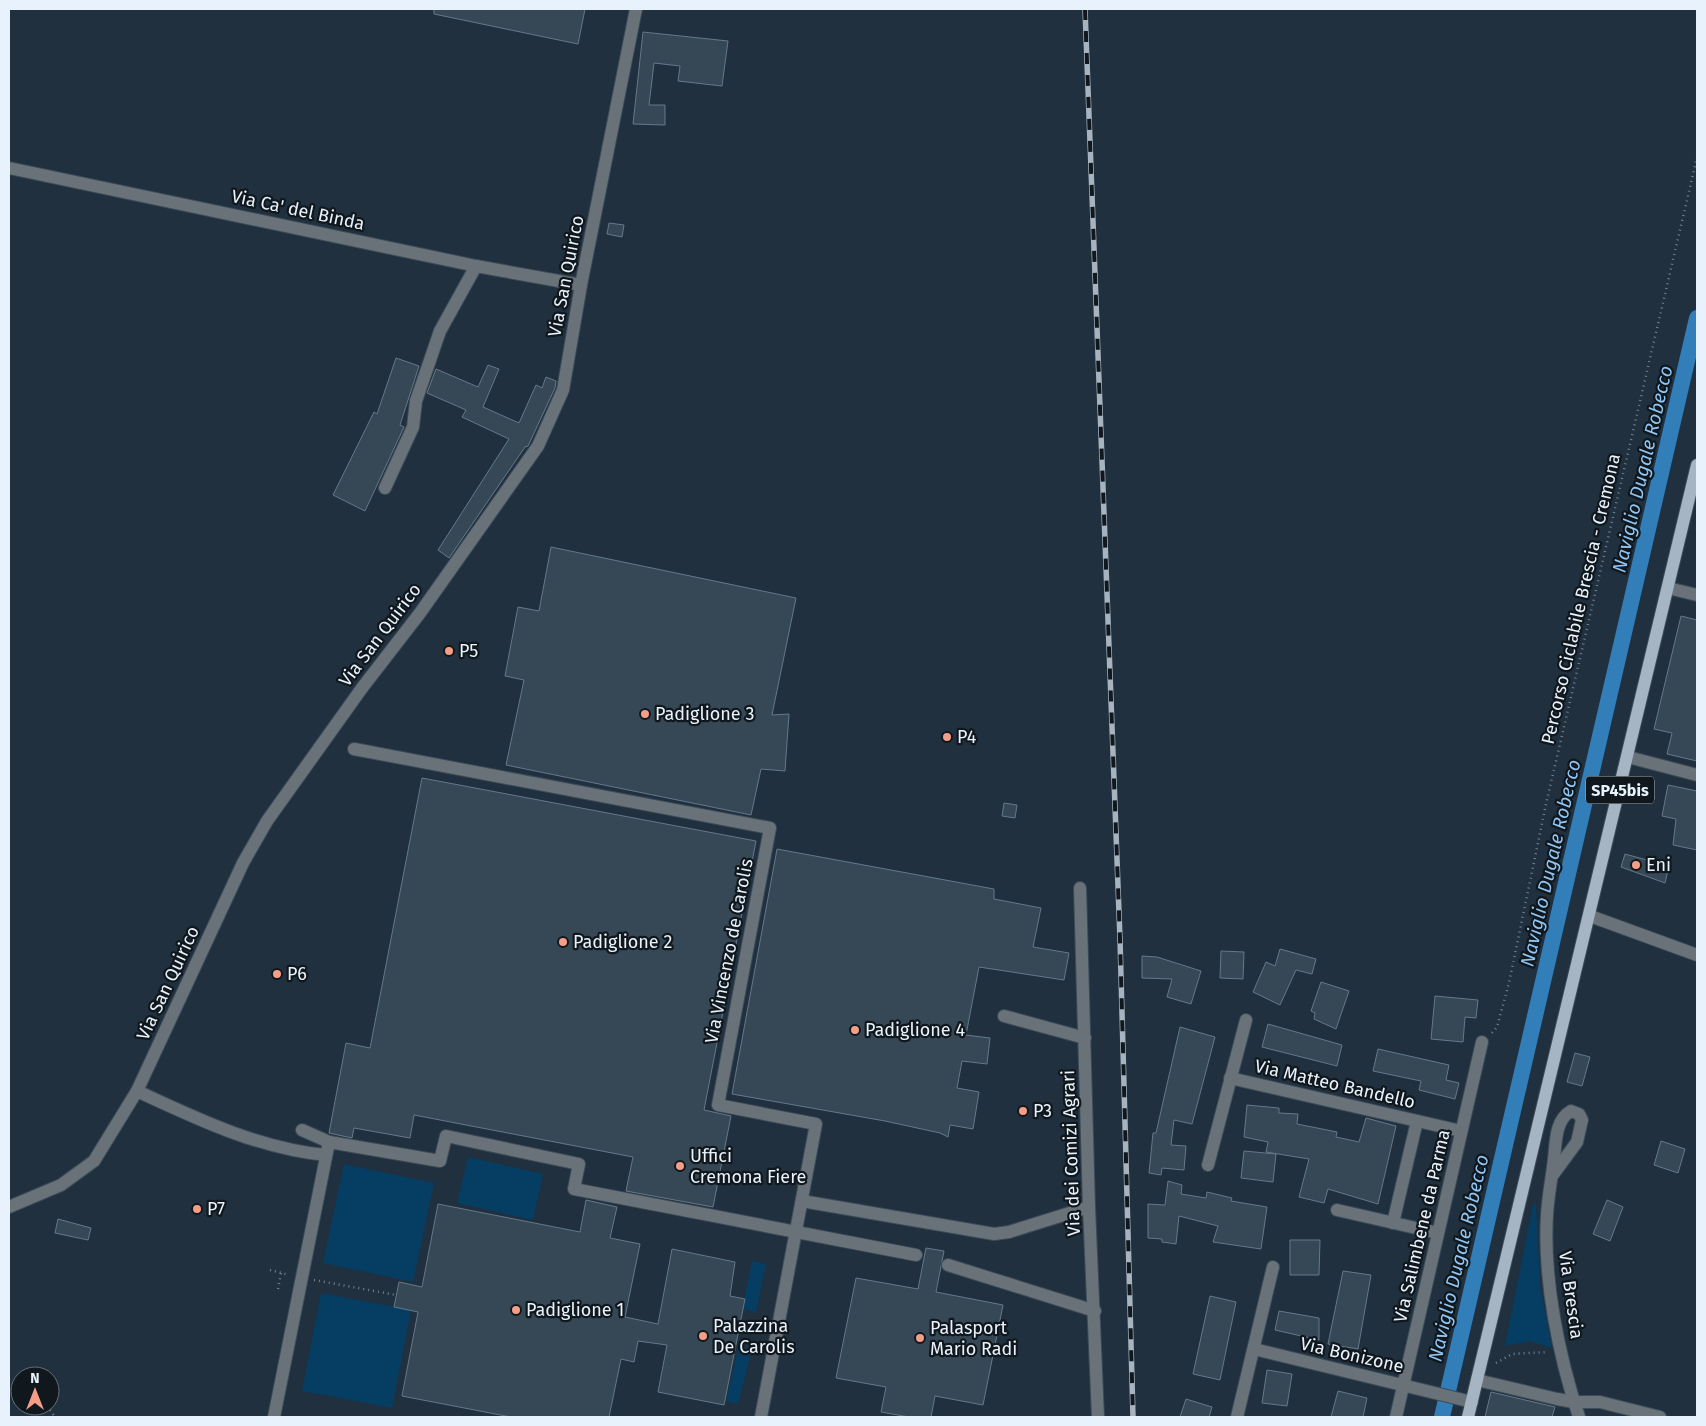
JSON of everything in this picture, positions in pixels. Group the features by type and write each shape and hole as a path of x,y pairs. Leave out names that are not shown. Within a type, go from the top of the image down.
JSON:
{"main road":[{"name":"SP45bis","path":"1468,1417 1467,1400 1482,1381 1552,1066 1590,916 1697,465"}],"street":[{"name":"Via San Quirico","path":"9,1207 61,1185 94,1161 137,1091 243,863 267,821 362,688 420,613 538,446 563,390 581,285 636,9"},
{"name":"Via Ca' del Binda","path":"9,168 476,266 581,285"},
{"path":"385,488 413,427 416,401 440,331 476,266"},
{"path":"1668,588 1697,595"},
{"name":"Via Vincenzo de Carolis","path":"354,749 770,828 718,1105 816,1124 761,1417"},
{"path":"1628,757 1697,775"},
{"name":"Via dei Comizi Agrari","path":"1080,888 1089,1207 1095,1311 1098,1417"},
{"path":"1590,916 1697,955"},
{"path":"1004,1016 1084,1038"},
{"name":"Via Matteo Bandello","path":"1208,1165 1246,1020"},
{"name":"Via Salimbene da Parma","path":"1396,1417 1482,1042"},
{"name":"Via Matteo Bandello","path":"1230,1078 1461,1131"},
{"path":"137,1091 188,1116 256,1140 292,1152 326,1155"},
{"path":"1393,1223 1417,1121"},
{"path":"302,1130 329,1142 440,1161 446,1136 579,1164 574,1189 916,1255"},
{"path":"274,1417 329,1142"},
{"name":"Via Brescia","path":"1552,1176 1547,1215 1547,1250 1561,1351 1578,1417"},
{"path":"802,1201 994,1234 1009,1232 1089,1207"},
{"path":"1337,1210 1438,1234"},
{"path":"948,1264 1095,1311"},
{"path":"1237,1417 1273,1266"},
{"name":"Via Bonizone","path":"1254,1350 1467,1400"},
{"path":"1482,1381 1574,1402 1600,1402 1660,1417"}],"path":[{"name":"Percorso Ciclabile Brescia - Cremona","path":"1482,1042 1497,1028 1509,983 1546,804 1697,157"},
{"path":"270,1270 396,1295"},
{"path":"278,1290 281,1273"},
{"path":"1482,1381 1500,1359 1520,1352 1561,1351"}],"shaded area":[{"path":"468,1157 543,1174 533,1220 457,1203"},
{"path":"344,1164 434,1183 413,1282 323,1263"},
{"path":"1533,1204 1536,1204 1540,1285 1552,1348 1530,1341 1505,1346"},
{"path":"752,1261 766,1264 756,1312 742,1309"},
{"path":"321,1293 411,1310 392,1408 302,1391"},
{"path":"739,1345 752,1348 738,1404 726,1401"}],"building":[{"path":"434,9 585,9 578,44 434,14"},
{"path":"643,32 728,41 722,86 678,81 680,66 654,63 649,105 665,105 665,125 633,124"},
{"path":"609,223 624,225 622,237 607,234"},
{"path":"396,358 419,366 400,425 404,427 365,511 333,495 374,412 377,414"},
{"path":"488,365 499,369 483,407 519,423 536,385 542,388 546,377 556,381 555,388 528,446 525,447 449,558 438,550 509,439 462,417 466,410 427,393 436,369 478,387"},
{"name":"Padiglione 3","path":"551,547 796,598 772,715 789,714 785,771 761,769 751,815 506,765 524,680 505,676 518,607 539,611"},
{"path":"1681,616 1697,620 1697,761 1667,754 1672,733 1654,729"},
{"name":"Padiglione 2","path":"422,778 756,841 704,1110 731,1116 713,1207 626,1191 633,1157 414,1115 410,1138 354,1128 352,1138 329,1133 346,1043 370,1048"},
{"path":"1668,785 1697,791 1697,850 1673,845 1676,819 1662,816"},
{"path":"1004,803 1017,805 1015,818 1002,816"},
{"name":"Padiglione 4","path":"777,849 994,889 994,899 1041,908 1033,947 1069,953 1064,980 979,967 966,1035 990,1038 987,1064 962,1061 957,1088 979,1092 973,1129 950,1125 948,1137 940,1133 885,1121 732,1094"},
{"path":"1625,854 1669,866 1665,883 1621,867"},
{"path":"1280,949 1316,959 1312,974 1296,970 1280,1005 1253,992 1266,962 1275,966"},
{"path":"1221,951 1244,952 1243,979 1220,978"},
{"path":"1142,956 1157,957 1201,971 1191,1004 1167,997 1172,979 1142,978"},
{"path":"1321,982 1349,991 1336,1029 1314,1019 1315,1013 1311,1011"},
{"path":"1435,996 1478,1000 1476,1018 1465,1017 1463,1042 1431,1039"},
{"path":"1268,1024 1342,1045 1337,1066 1262,1047"},
{"path":"1180,1027 1215,1037 1192,1124 1174,1120 1171,1145 1186,1146 1184,1170 1162,1168 1161,1175 1149,1173 1153,1133 1156,1133"},
{"path":"1378,1049 1449,1065 1446,1080 1459,1083 1455,1099 1419,1090 1421,1081 1373,1071"},
{"path":"1575,1053 1590,1057 1582,1086 1567,1082"},
{"path":"1247,1105 1279,1108 1279,1113 1298,1114 1297,1124 1337,1132 1336,1137 1359,1142 1366,1118 1396,1126 1378,1204 1328,1189 1324,1203 1299,1197 1309,1159 1266,1152 1268,1142 1244,1137"},
{"path":"1661,1141 1685,1149 1678,1173 1654,1165"},
{"path":"1244,1151 1276,1154 1273,1182 1241,1178"},
{"path":"1168,1181 1182,1185 1181,1194 1206,1198 1207,1192 1232,1198 1231,1201 1267,1207 1261,1249 1213,1242 1218,1226 1179,1216 1176,1244 1162,1242 1162,1239 1148,1238 1148,1204 1165,1205"},
{"name":"Padiglione 1","path":"586,1200 617,1207 610,1238 640,1244 625,1317 658,1324 672,1249 735,1262 730,1296 745,1299 724,1405 658,1392 667,1345 638,1341 634,1362 621,1359 609,1417 511,1417 402,1396 418,1312 394,1307 399,1282 422,1287 438,1204 580,1232"},
{"path":"1607,1200 1623,1207 1610,1241 1593,1234"},
{"path":"58,1219 91,1228 88,1240 55,1233"},
{"path":"1290,1240 1320,1240 1319,1275 1290,1275"},
{"path":"926,1248 944,1251 936,1292 1003,1305 983,1405 935,1396 931,1417 909,1417 881,1412 886,1387 836,1378 856,1278 918,1289"},
{"path":"1343,1271 1371,1275 1358,1349 1328,1344"},
{"path":"1210,1296 1236,1302 1220,1380 1193,1374"},
{"path":"1279,1311 1319,1318 1319,1340 1275,1330"},
{"path":"1267,1370 1292,1374 1287,1406 1262,1403"},
{"path":"1338,1391 1367,1398 1363,1417 1331,1417"},
{"path":"1491,1392 1555,1407 1552,1417 1485,1417"},
{"path":"1186,1399 1212,1407 1209,1417 1180,1417"}],"waterway":[{"name":"Naviglio Dugale Robecco","path":"1442,1417 1697,318"}],"railway":[{"path":"1085,9 1120,939 1133,1417"}],"place":[{"name":"P5","path":"449,651"},
{"name":"Padiglione 3","path":"645,714"},
{"name":"P4","path":"947,737"},
{"name":"Eni","path":"1636,865"},
{"name":"Padiglione 2","path":"563,942"},
{"name":"P6","path":"277,974"},
{"name":"Padiglione 4","path":"855,1030"},
{"name":"P3","path":"1023,1111"},
{"name":"Uffici Cremona Fiere","path":"680,1166"},
{"name":"P7","path":"197,1209"},
{"name":"Padiglione 1","path":"516,1310"},
{"name":"Palazzina De Carolis","path":"703,1336"},
{"name":"Palasport Mario Radi","path":"920,1338"}]}
